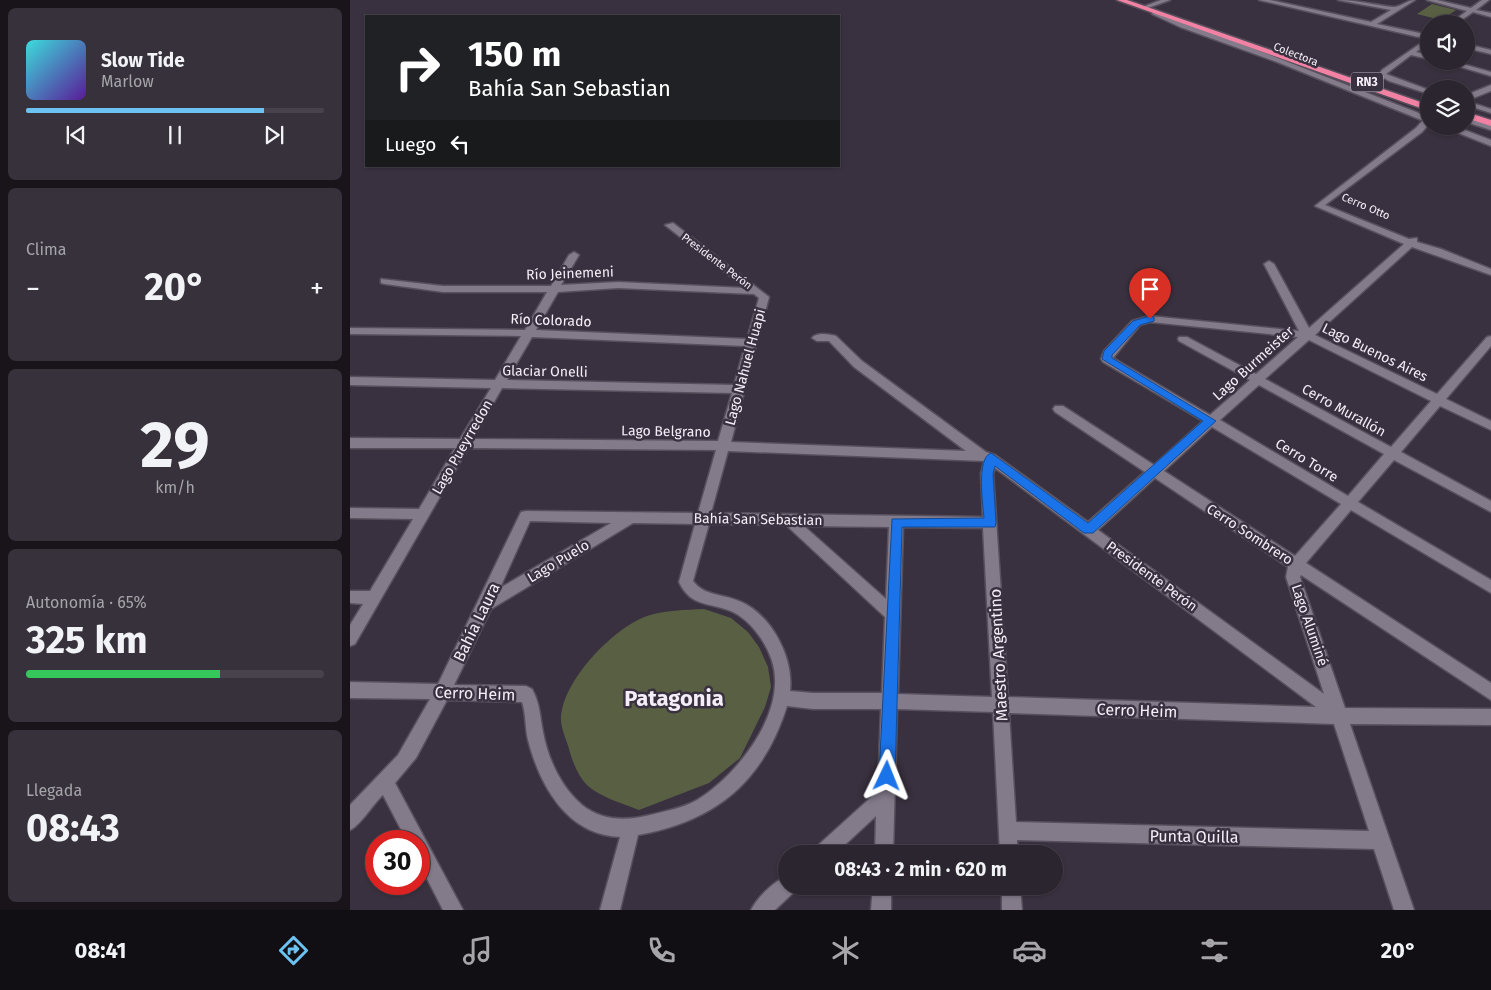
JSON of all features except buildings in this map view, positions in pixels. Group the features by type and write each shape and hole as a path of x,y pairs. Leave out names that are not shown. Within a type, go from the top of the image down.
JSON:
{"highway":[{"name":"RN3","path":"1120,0 1420,99"},
{"name":"RN3","path":"1306,63 1420,104"},
{"path":"1475,121 1491,126"}],"street":[{"path":"1143,8 1167,0"},
{"path":"1262,0 1334,13 1420,37"},
{"path":"1342,0 1397,9"},
{"path":"1372,24 1412,0"},
{"path":"1430,0 1491,15"},
{"path":"1464,15 1486,0"},
{"name":"Colectora","path":"1155,12 1183,25 1280,60 1420,117"},
{"path":"1420,46 1384,71 1382,75 1391,80 1420,89"},
{"path":"1475,48 1491,52"},
{"path":"1411,53 1420,55"},
{"path":"1475,70 1491,74"},
{"path":"1475,94 1491,88"},
{"path":"1475,106 1491,111"},
{"name":"Cerro Otto","path":"1420,129 1319,206 1491,272"},
{"path":"1471,135 1491,142"},
{"name":"Presidente Perón","path":"670,225 760,294"},
{"name":"Lago Burmeister","path":"1089,530 1412,242"},
{"name":"Lago Pueyrredon","path":"350,639 574,255"},
{"path":"1269,264 1307,335"},
{"name":"Río Jeinemeni","path":"385,281 443,289 553,289 618,286 760,294"},
{"name":"Lago Nahuel Huapi","path":"686,582 751,343 760,294"},
{"name":"Lago Buenos Aires","path":"1107,359 1108,354 1136,323 1150,319 1307,335 1491,426"},
{"name":"Río Colorado","path":"350,331 529,333 751,343"},
{"name":"Presidente Perón","path":"817,338 832,338 858,364 1089,530 1341,716"},
{"name":"Cerro Murallón","path":"1183,339 1491,507"},
{"name":"Lago Aluminé","path":"1404,910 1294,576 1296,565 1491,340"},
{"name":"Cerro Torre","path":"1107,359 1491,587"},
{"name":"Glaciar Onelli","path":"350,380 498,385 739,389"},
{"name":"Cerro Sombrero","path":"1059,409 1491,692"},
{"name":"Lago Belgrano","path":"350,443 723,446 987,457"},
{"name":"Maestro Argentino","path":"987,457 1009,845"},
{"path":"350,513 423,514"},
{"name":"Bahía San Sebastian","path":"526,516 990,523"},
{"name":"Bahía Laura","path":"350,821 409,754 486,604 526,516"},
{"name":"Lago Puelo","path":"486,604 630,518"},
{"path":"789,520 893,615"},
{"path":"884,845 896,522"},
{"name":"Cerro Heim","path":"350,690 526,694 531,702 535,737 546,770 565,802 584,817 606,828 631,829 682,816 708,803 731,785 754,757 769,732 782,698 781,665 771,643 754,620 736,607 696,594 689,588 686,582"},
{"path":"350,597 374,598"},
{"name":"Cerro Heim","path":"782,698 813,701 1341,716 1491,717"},
{"path":"385,780 411,830"},
{"path":"830,845 886,794"},
{"path":"610,910 631,829"},
{"name":"Punta Quilla","path":"1008,831 1380,840"},
{"path":"430,866 453,910"},
{"path":"762,910 778,894"},
{"path":"881,910 882,895"},
{"path":"1011,895 1012,910"}],"green space":[{"path":"1432,4 1456,10 1448,15 1417,14"},
{"path":"704,609 731,618 748,632 759,647 768,667 771,687 765,707 740,758 709,783 639,810 599,794 585,783 579,774 563,731 561,720 563,705 570,689 591,658 619,632 634,622 647,616 661,613"}],"district":[{"name":"Patagonia","path":"674,698"}],"route":[{"path":"887,776 896,522 990,523 987,474 991,458 1089,530 1211,421 1107,359 1108,354 1136,323 1150,319"}]}
